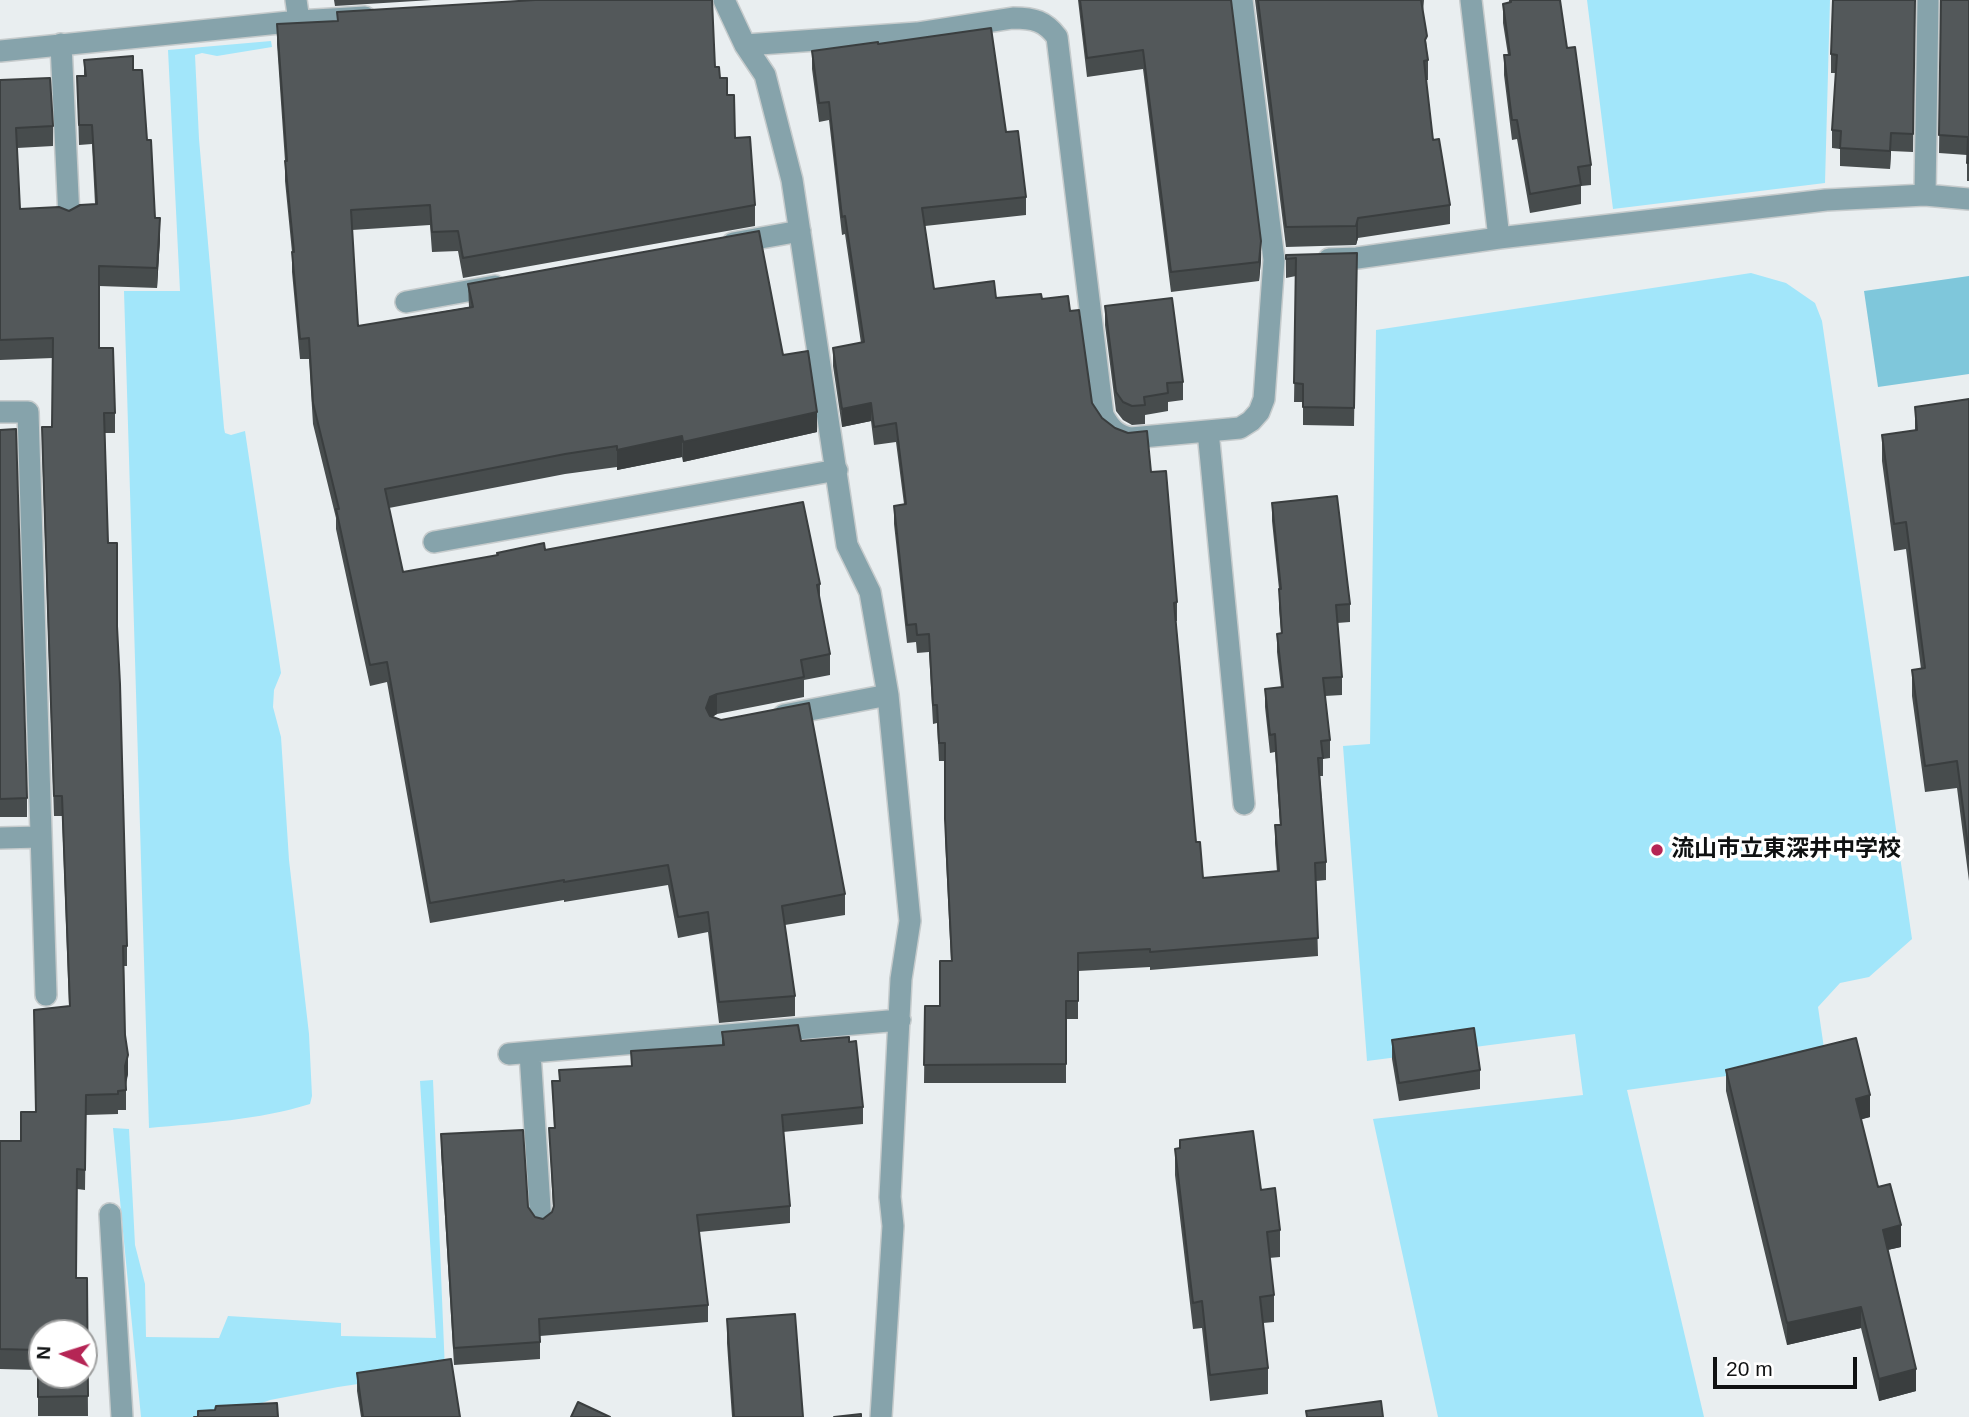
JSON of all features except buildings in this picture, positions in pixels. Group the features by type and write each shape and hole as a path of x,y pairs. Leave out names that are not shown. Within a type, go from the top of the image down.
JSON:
{"street":[{"path":"698,2 724,0 745,45 765,75 792,180 847,545 870,592 888,695 910,921 901,979 890,1196 893,1226 881,1417"},
{"path":"745,45 917,33 1013,18 1029,18 1048,26 1057,37 1103,415 1110,427 1121,436 1131,438 1240,428 1251,421 1264,399 1288,260 1242,0"},
{"path":"1471,0 1499,238"},
{"path":"1925,195 1928,0"},
{"path":"0,51 298,11 392,16"},
{"path":"61,44 69,218"},
{"path":"1288,260 1357,258 1499,238 1826,200 1925,195 1969,199"},
{"path":"718,246 800,231"},
{"path":"406,302 514,283"},
{"path":"0,412 29,412 46,995"},
{"path":"1208,431 1244,804"},
{"path":"434,542 837,470"},
{"path":"758,720 888,695"},
{"path":"0,838 40,837"},
{"path":"541,1223 519,1053 900,1020"},
{"path":"110,1214 122,1417"}],"shaded area":[{"path":"1587,0 1830,0 1825,183 1613,209"},
{"path":"271,41 272,47 217,56 202,53 195,55 199,139 224,428 225,433 231,435 245,431 281,673 274,690 273,707 281,737 289,860 309,1034 312,1096 310,1104 271,1114 149,1128 124,291 180,291 168,50"},
{"name":"流山市立東深井中学校","path":"1751,273 1786,283 1815,303 1822,321 1912,939 1869,977 1840,983 1818,1007 1826,1062 1627,1090 1704,1417 1438,1417 1373,1119 1583,1095 1575,1034 1367,1061 1343,746 1370,744 1376,330"},
{"path":"1969,276 1969,374 1878,387 1864,291"},
{"path":"433,1080 445,1371 270,1400 225,1417 141,1417 113,1128 129,1129 135,1245 145,1284 146,1337 219,1338 228,1316 341,1323 341,1336 436,1338 420,1081"}],"place":[{"name":"流山市立東深井中学校","path":"1657,850"}]}
